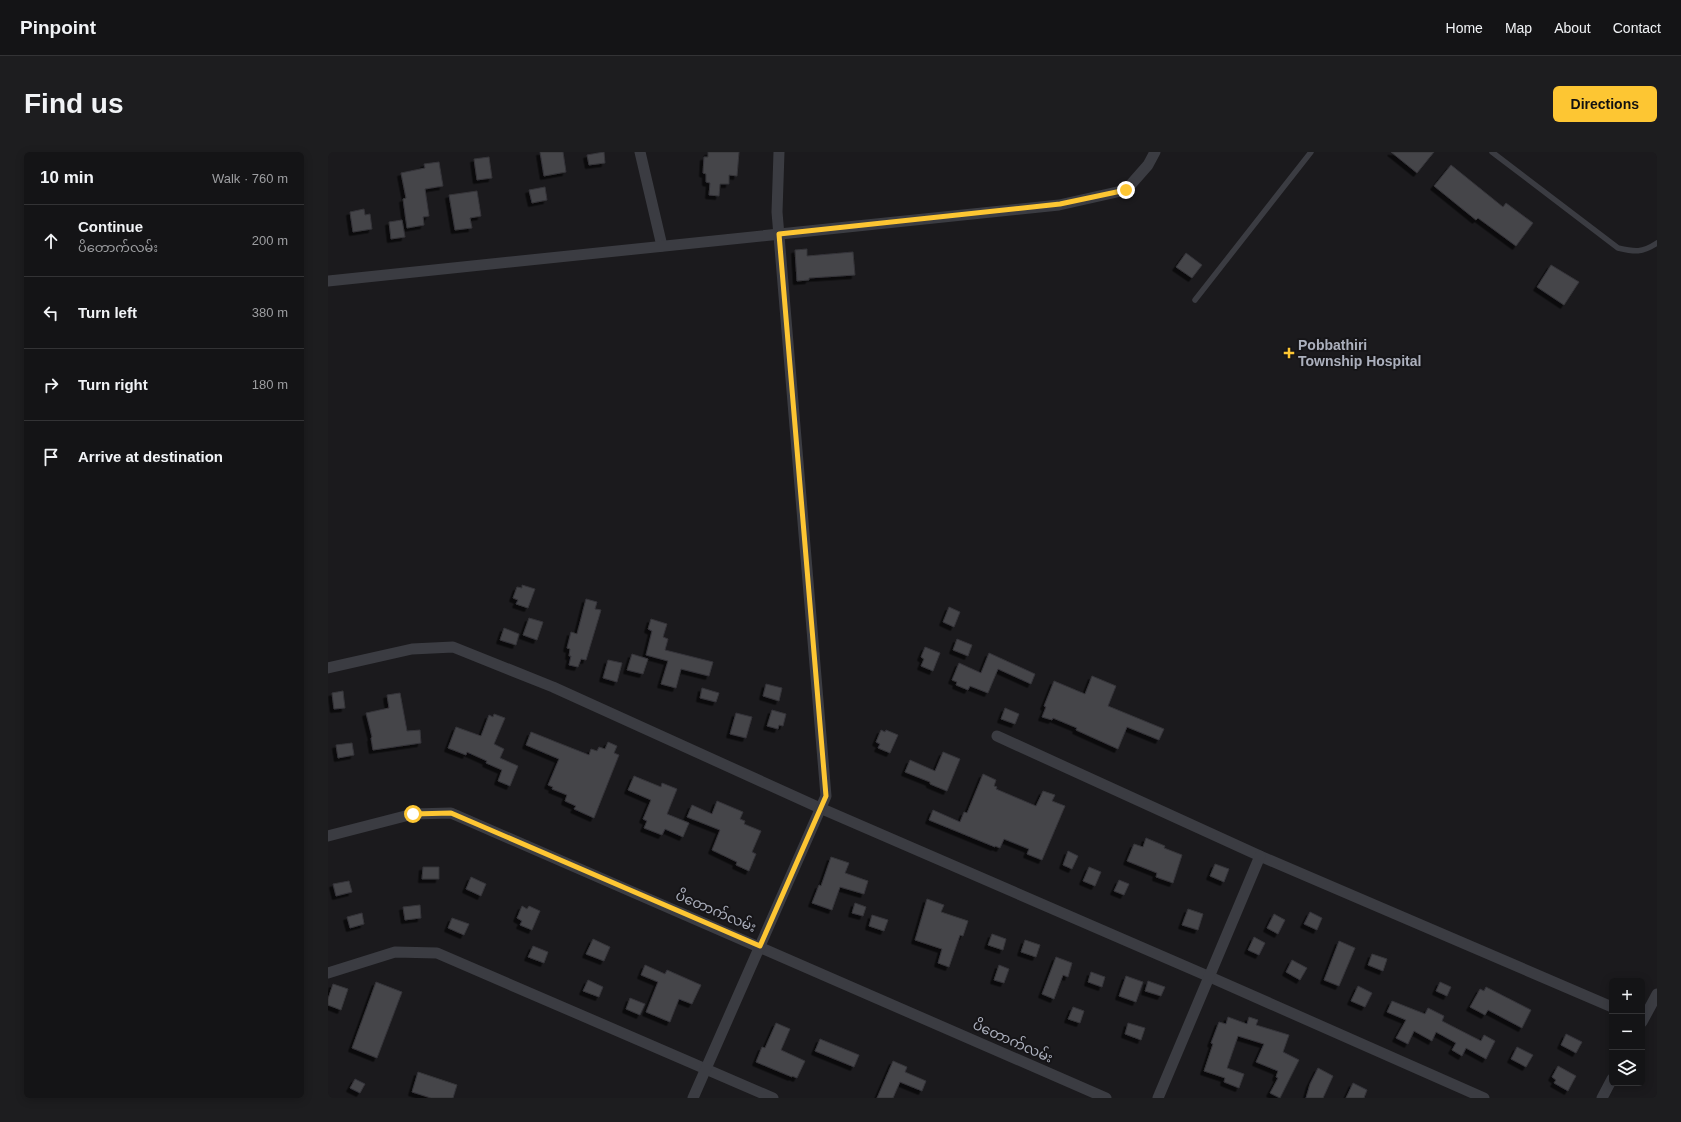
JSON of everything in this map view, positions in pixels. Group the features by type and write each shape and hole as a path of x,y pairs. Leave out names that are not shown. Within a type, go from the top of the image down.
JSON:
{"street":[{"path":"640,152 662,246"},
{"path":"693,1098 826,796 777,212 779,152"},
{"path":"328,281 1060,204 1126,190 1148,166 1155,152"},
{"path":"328,668 412,649 453,647 553,687 820,808 1210,977 1484,1098"},
{"path":"997,736 1260,856 1609,1006"},
{"name":"ပိတောက်လမ်း","path":"328,836 413,814 451,813 760,946 1106,1098"},
{"path":"1158,1098 1260,856"},
{"path":"328,973 395,952 437,953 773,1098"},
{"path":"1645,1016 1657,994"},
{"path":"1602,1098 1609,1085"}],"lane":[{"path":"1195,300 1311,152"},
{"path":"1492,152 1618,248 1635,252 1648,249 1657,243"}],"building":[{"path":"540,152 563,152 566,172 544,176"},
{"path":"604,152 605,163 589,165 587,155"},
{"path":"708,152 739,152 737,176 729,175 729,184 720,184 719,196 709,195 710,183 706,182 706,174 703,173 704,157 708,157"},
{"path":"1391,152 1434,152 1417,173"},
{"path":"489,157 492,178 477,180 474,159"},
{"path":"439,162 443,186 425,189 429,216 423,217 424,225 407,228 403,199 406,198 401,173 425,168 424,164"},
{"path":"1451,165 1503,207 1506,203 1533,223 1516,246 1478,218 1476,220 1434,186"},
{"path":"545,187 547,200 532,203 529,190"},
{"path":"477,191 481,216 470,218 472,228 455,230 449,195"},
{"path":"364,209 365,215 370,214 372,229 353,232 350,212"},
{"path":"402,220 405,237 391,239 389,222"},
{"path":"807,249 807,256 853,252 855,275 809,278 809,280 797,281 795,250"},
{"path":"1186,253 1202,265 1192,278 1176,267"},
{"path":"1551,265 1579,282 1564,305 1537,287"},
{"path":"522,585 535,589 528,608 516,604 518,600 513,598 517,587 522,588"},
{"path":"586,599 597,602 595,609 601,610 586,660 581,659 578,667 569,665 571,656 569,656 570,649 567,648 571,632 577,634"},
{"path":"949,607 960,612 954,627 943,622"},
{"path":"529,618 543,622 537,640 523,635"},
{"path":"651,619 667,624 663,637 668,639 665,650 713,662 709,676 681,669 676,688 661,684 668,661 646,655 652,631 648,629"},
{"path":"504,628 519,634 516,645 500,640"},
{"path":"957,639 972,645 968,656 953,650"},
{"path":"925,647 940,653 933,671 921,666 924,659 921,657"},
{"path":"989,653 1035,674 1031,684 998,669 988,693 970,686 968,690 956,685 957,682 952,680 959,663 981,673"},
{"path":"632,654 648,659 643,674 627,670"},
{"path":"608,660 622,663 617,682 603,678"},
{"path":"1092,676 1116,686 1108,706 1164,729 1159,740 1127,727 1118,749 1076,730 1077,728 1053,718 1052,720 1042,717 1046,707 1044,706 1054,681 1085,694"},
{"path":"766,684 782,688 779,701 763,696"},
{"path":"702,688 719,693 716,702 700,698"},
{"path":"343,691 345,708 334,709 332,693"},
{"path":"400,693 407,731 420,730 421,743 373,750 372,737 366,713 389,708 387,695"},
{"path":"1005,708 1019,714 1015,724 1001,719"},
{"path":"772,710 786,714 783,726 779,725 778,729 767,726"},
{"path":"736,713 752,717 746,738 730,734"},
{"path":"494,714 505,718 494,744 504,749 500,758 518,766 510,786 498,781 502,770 467,752 466,755 448,748 456,727 481,736 489,715 493,717"},
{"path":"881,730 885,732 886,730 898,735 890,753 878,748 880,744 876,742"},
{"path":"531,732 589,755 591,749 597,751 599,747 605,749 608,742 617,746 614,753 619,755 594,818 574,809 576,806 565,801 567,795 552,789 553,787 548,785 559,759 526,745"},
{"path":"352,743 354,755 338,758 336,745"},
{"path":"943,752 960,759 947,791 905,772 910,760 935,771"},
{"path":"983,774 996,780 994,786 997,787 996,789 1036,806 1043,791 1055,795 1052,801 1065,806 1042,860 1027,854 1029,849 1004,839 1000,848 995,847 929,820 933,810 960,822 964,812 967,813"},
{"path":"634,776 661,787 662,783 677,789 667,814 689,823 683,837 665,829 662,835 644,828 647,821 643,819 651,800 628,790"},
{"path":"717,801 743,812 740,819 745,821 744,824 761,831 752,852 756,854 749,871 736,865 737,862 712,850 720,830 687,817 692,805 712,814"},
{"path":"1146,838 1165,846 1164,848 1182,855 1173,883 1156,877 1157,873 1127,861 1134,844 1143,847"},
{"path":"1068,851 1078,856 1072,869 1063,865"},
{"path":"831,857 849,863 845,873 868,881 864,894 840,887 832,910 812,903 819,885 821,886"},
{"path":"1215,864 1229,869 1224,882 1210,876"},
{"path":"423,867 439,867 439,879 422,879"},
{"path":"1089,867 1101,872 1095,886 1083,881"},
{"path":"471,877 486,884 481,896 466,889"},
{"path":"1119,880 1129,884 1124,895 1114,891"},
{"path":"349,881 352,892 336,896 333,884"},
{"path":"927,899 944,905 941,912 968,921 963,936 960,935 949,967 938,963 942,949 915,940"},
{"path":"855,903 866,907 863,916 852,913"},
{"path":"420,905 421,918 405,920 403,907"},
{"path":"522,906 527,909 529,906 540,911 532,930 520,925 522,921 517,918"},
{"path":"1188,909 1203,914 1198,930 1182,925"},
{"path":"1310,912 1322,918 1317,930 1304,924"},
{"path":"362,913 364,924 350,928 347,917"},
{"path":"1274,914 1285,920 1278,934 1267,928"},
{"path":"872,915 888,920 884,931 869,926"},
{"path":"452,918 469,924 464,935 448,928"},
{"path":"992,934 1006,939 1003,950 988,945"},
{"path":"1254,937 1265,943 1259,955 1248,950"},
{"path":"593,939 610,947 604,961 586,954"},
{"path":"1025,940 1040,945 1036,957 1021,952"},
{"path":"1339,941 1355,948 1339,986 1324,980"},
{"path":"533,946 548,952 544,963 528,957"},
{"path":"1372,954 1387,959 1383,971 1368,965"},
{"path":"1056,957 1072,963 1068,977 1063,975 1054,999 1042,994"},
{"path":"1292,960 1307,968 1300,980 1286,972"},
{"path":"645,965 665,974 667,970 701,985 692,1004 679,999 670,1022 646,1012 658,982 641,975"},
{"path":"999,965 1009,969 1004,983 994,980"},
{"path":"1091,972 1105,977 1102,987 1088,982"},
{"path":"1126,976 1143,982 1136,1002 1119,996"},
{"path":"588,980 603,987 599,997 583,991"},
{"path":"1148,981 1165,987 1161,996 1145,991"},
{"path":"376,982 402,992 377,1058 352,1048"},
{"path":"1440,982 1451,987 1447,996 1436,991"},
{"path":"333,984 348,989 341,1010 328,1005 328,999"},
{"path":"1358,986 1372,993 1365,1007 1351,1001"},
{"path":"1486,987 1531,1010 1522,1028 1488,1010 1485,1015 1470,1007 1480,989 1484,991"},
{"path":"630,998 645,1004 640,1015 626,1009"},
{"path":"1392,1001 1425,1014 1428,1008 1444,1016 1442,1021 1481,1041 1484,1035 1495,1041 1486,1059 1466,1048 1462,1056 1452,1050 1456,1043 1436,1032 1432,1041 1414,1031 1408,1044 1396,1038 1406,1020 1387,1012"},
{"path":"1073,1007 1084,1011 1080,1023 1068,1019"},
{"path":"1228,1017 1247,1024 1249,1017 1258,1020 1256,1025 1289,1035 1283,1052 1299,1060 1280,1098 1270,1093 1278,1078 1276,1077 1278,1071 1256,1062 1264,1044 1238,1036 1227,1068 1244,1074 1239,1088 1224,1082 1225,1078 1204,1071 1213,1044 1211,1043 1219,1022 1226,1024"},
{"path":"776,1023 790,1029 781,1050 805,1061 797,1078 756,1062 762,1047 765,1048"},
{"path":"1128,1023 1145,1028 1141,1040 1125,1034"},
{"path":"1566,1034 1582,1042 1576,1053 1561,1045"},
{"path":"820,1039 859,1055 854,1067 815,1051"},
{"path":"1517,1047 1533,1055 1526,1067 1511,1059"},
{"path":"893,1061 907,1067 905,1072 926,1081 922,1091 900,1082 893,1098 877,1098"},
{"path":"1558,1066 1576,1076 1568,1091 1554,1083 1556,1080 1552,1077"},
{"path":"1318,1068 1333,1076 1323,1098 1306,1098 1310,1084"},
{"path":"418,1072 457,1085 453,1098 431,1098 412,1092"},
{"path":"355,1079 365,1084 360,1093 350,1088"},
{"path":"1353,1083 1367,1090 1364,1098 1346,1098"}],"place":[{"name":"Pobbathiri Township Hospital","path":"1289,353"}],"route":[{"path":"413,814 451,813 760,946 826,796 779,234 1060,204 1126,190"}]}
